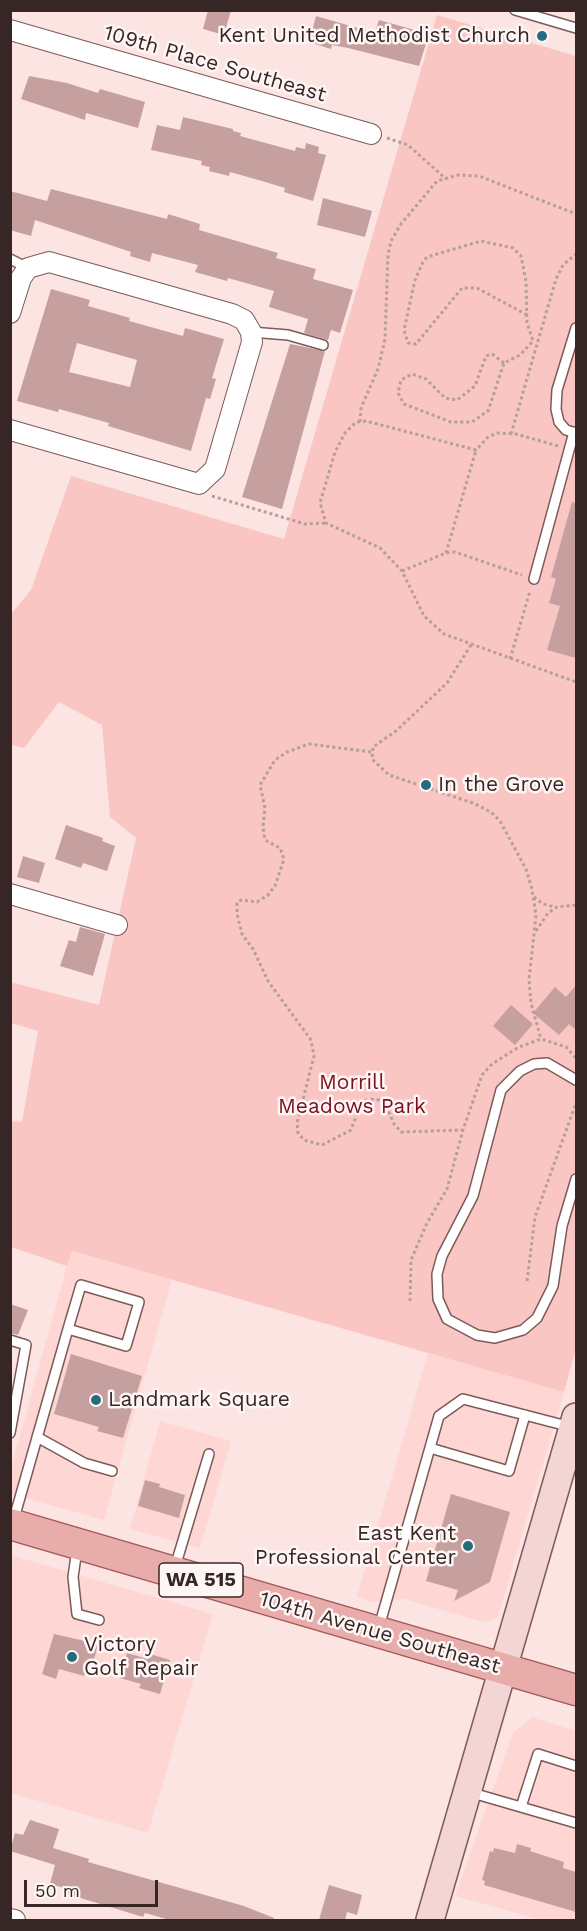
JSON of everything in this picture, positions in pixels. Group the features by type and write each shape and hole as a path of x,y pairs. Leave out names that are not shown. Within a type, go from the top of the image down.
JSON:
{"main road":[{"name":"104th Avenue Southeast","path":"11,1524 576,1690"}],"street":[{"name":"109th Place Southeast","path":"10,30 371,134"},
{"path":"10,313 21,278 28,268 49,262 232,314 244,321 251,332 252,342 215,469 199,484 10,430"},
{"path":"10,894 117,925"},
{"path":"430,1920 575,1424"},
{"path":"10,1919 15,1920"}],"lane":[{"path":"515,10 576,28"},
{"path":"10,259 28,268"},
{"path":"534,579 575,433 566,430 559,422 556,409 557,390 576,328"},
{"path":"251,332 288,335 323,345"},
{"path":"576,1080 547,1063 534,1064 520,1071 501,1090 473,1196 442,1256 436,1274 438,1299 447,1319 477,1335 495,1338 524,1330 537,1318 553,1286 562,1226 576,1179"},
{"path":"11,1524 37,1437 68,1329 81,1285 139,1302 126,1346 68,1329"},
{"path":"10,1340 26,1345 11,1429"},
{"path":"377,1632 439,1416 463,1399 525,1415 575,1424"},
{"path":"430,1448 509,1471 525,1415"},
{"path":"37,1437 84,1463 112,1471"},
{"path":"174,1572 209,1454"},
{"path":"78,1544 73,1577 77,1614 99,1620"},
{"path":"522,1807 538,1754 576,1766"},
{"path":"468,1791 576,1823"}],"path":[{"path":"371,134 408,145 446,178"},
{"path":"326,523 320,503 335,452 345,433 360,422 361,408 378,369 385,339 388,255 401,224 436,182 458,174 478,176 576,214"},
{"path":"527,315 477,288 462,288 416,344 408,343 404,330 415,280 427,257 481,241 513,248 521,256 526,281 527,315 533,341"},
{"path":"511,434 556,279 564,265 576,254"},
{"path":"533,341 538,342"},
{"path":"504,363 492,354 486,356 475,386 457,400 444,398 426,380 412,374 401,380 398,393 404,404 451,422 472,422 488,411 504,363 520,355 533,341"},
{"path":"360,422 476,450"},
{"path":"446,553 476,450 488,437 497,433 511,434 570,449"},
{"path":"199,484 213,497 305,524 326,523 380,548 402,571 423,616 444,634 576,682"},
{"path":"402,571 446,553 455,552 534,579 510,659"},
{"path":"471,645 447,683 396,731 373,747 372,759 389,775 491,812 501,821 526,869 533,896 536,915 529,980 531,1003 541,1039"},
{"path":"371,752 309,744 287,752 275,760 260,785 265,808 263,827 265,840 280,848 284,859 275,886 268,895 257,902 241,900 237,903 237,914 242,934 253,949 268,981 311,1040 314,1056 297,1123 298,1133 304,1140 322,1145 351,1130 361,1103 369,1099 379,1100 386,1105 394,1124 401,1132 463,1130"},
{"path":"533,896 543,904 557,907 576,905"},
{"path":"535,933 548,913 557,907"},
{"path":"410,1301 411,1260 427,1223 447,1189 463,1130 482,1075 492,1064 519,1047 541,1039 566,1047 576,1058"},
{"path":"527,1281 535,1217 576,1103"}],"shaded area":[{"path":"71,1251 172,1279 104,1520 11,1494 11,1468"},
{"path":"428,1353 564,1392 498,1617 491,1621 483,1622 404,1599 372,1602 357,1597"},
{"path":"160,1421 231,1441 200,1548 130,1529"},
{"path":"10,1555 213,1614 148,1833 11,1793"},
{"path":"532,1717 576,1731 576,1920 542,1920 455,1896 513,1733"}],"green space":[{"name":"Morrill Meadows Park","path":"437,15 576,56 576,1348 564,1392 72,1251 67,1266 11,1247 11,1121 22,1122 38,1031 11,1023 10,982 99,1005 136,838 110,817 102,725 59,702 24,748 11,745 11,614 31,590 71,476 284,539"}],"building":[{"path":"208,10 231,10 224,35 203,29"},
{"path":"316,16 375,33 379,20 429,34 419,66 348,48 332,45 331,49 309,42"},
{"path":"29,76 67,83 98,93 100,89 145,102 138,128 86,113 85,120 21,99"},
{"path":"183,117 233,129 241,133 240,136 295,151 296,147 305,149 306,143 319,147 318,153 326,155 313,201 284,192 285,188 262,181 230,172 229,176 209,171 210,167 201,165 202,161 151,150 157,125 180,130"},
{"path":"51,189 167,219 168,214 200,224 199,230 278,253 276,258 316,269 313,279 353,290 340,333 331,330 328,340 304,333 308,319 269,307 274,291 228,278 227,281 195,272 198,265 152,253 150,262 130,256 131,252 35,220 31,236 10,230 10,191 47,201"},
{"path":"323,198 372,211 365,237 317,225"},
{"path":"51,289 90,300 88,306 130,318 129,321 183,336 185,328 224,339 212,378 216,379 210,399 206,398 191,451 108,426 109,423 59,409 58,412 17,401","holes":["77,343 137,360 130,387 69,372"]},
{"path":"290,344 325,351 282,509 242,497"},
{"path":"572,502 576,503 576,658 547,650 560,606 549,603 556,579 551,577"},
{"path":"66,825 103,838 102,841 115,846 107,871 83,863 81,868 55,859"},
{"path":"23,856 45,863 39,883 17,877"},
{"path":"80,927 105,934 93,976 60,966 69,940 76,942"},
{"path":"576,985 576,1030 569,1024 559,1035 533,1013 555,987 566,997"},
{"path":"511,1005 533,1024 515,1045 493,1026"},
{"path":"10,1304 28,1310 18,1335 10,1333"},
{"name":"Landmark Square","path":"71,1354 142,1376 123,1438 97,1431 99,1427 54,1414"},
{"path":"145,1480 185,1495 179,1518 138,1506"},
{"name":"East Kent Professional Center","path":"451,1494 510,1512 490,1582 454,1601 458,1590 426,1581"},
{"name":"Victory Golf Repair","path":"54,1634 98,1644 92,1668 87,1667 84,1676 59,1669 56,1679 42,1674"},
{"path":"127,1653 148,1659 150,1654 170,1660 160,1694 139,1688 141,1684 120,1678"},
{"path":"30,1820 59,1829 53,1848 89,1859 88,1862 244,1906 274,1918 273,1920 170,1920 145,1913 143,1917 64,1893 65,1888 50,1884 55,1865 10,1851 15,1833 23,1835"},
{"path":"517,1844 531,1848 530,1851 564,1862 563,1868 576,1872 576,1912 484,1885 485,1881 482,1880 490,1851 493,1852 494,1848 515,1853"},
{"path":"329,1885 362,1895 357,1915 347,1912 345,1920 319,1920"}],"place":[{"name":"Kent United Methodist Church","path":"542,36"},
{"name":"In the Grove","path":"426,785"},
{"name":"Landmark Square","path":"96,1400"},
{"name":"East Kent Professional Center","path":"468,1546"},
{"name":"Victory Golf Repair","path":"72,1657"}]}
